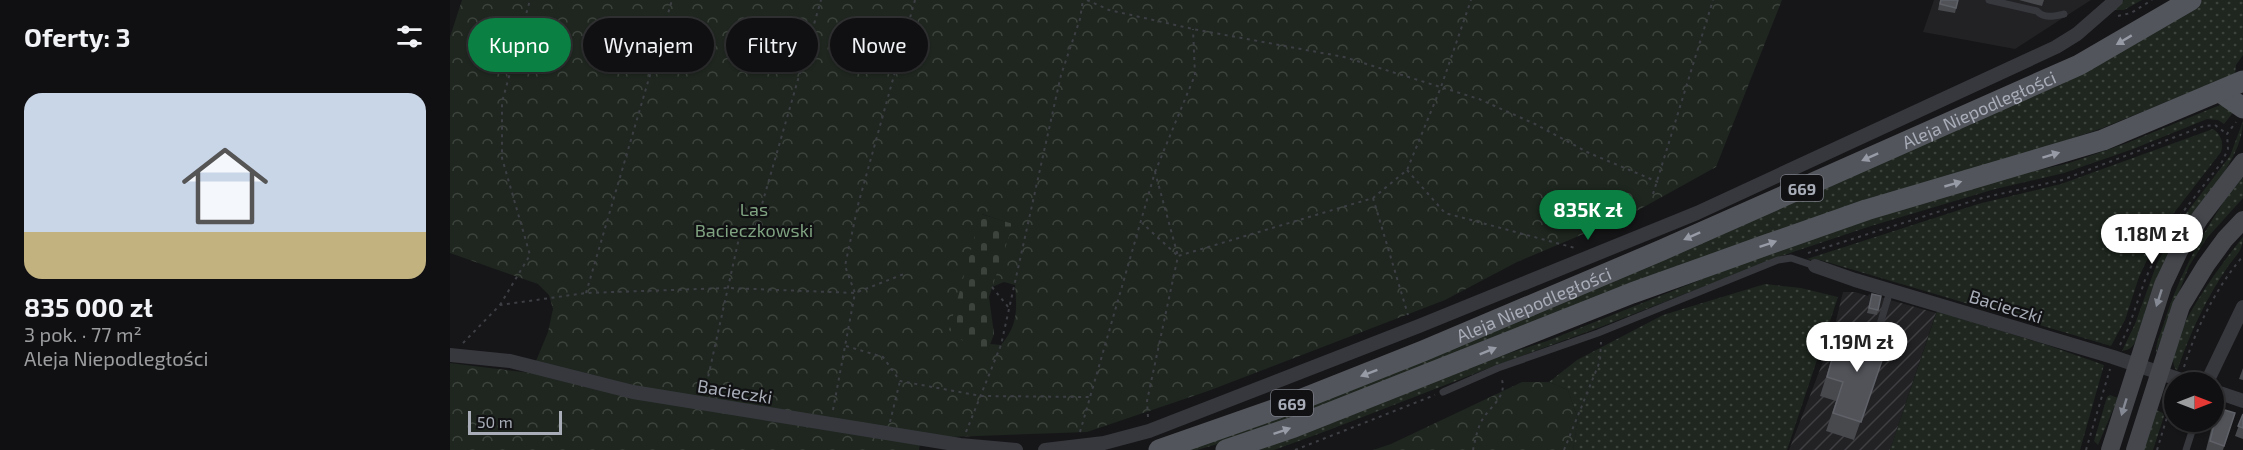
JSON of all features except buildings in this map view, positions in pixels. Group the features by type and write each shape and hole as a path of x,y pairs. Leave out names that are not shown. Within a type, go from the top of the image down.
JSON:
{"main road":[{"name":"Aleja Niepodległości","path":"1159,450 1277,409 1423,351 1662,250 2079,65 2191,0"},
{"name":"Aleja Niepodległości","path":"1226,450 1294,427 1632,293 1766,244 1866,210 2103,140 2243,81"},
{"path":"2220,92 2243,108"},
{"path":"2110,450 2163,285 2179,251 2200,218 2243,162"},
{"path":"2135,450 2181,306 2206,265 2225,239 2243,220"}],"street":[{"path":"1045,450 1104,443 1147,423 1419,326 1697,213 2056,47 2077,34 2112,1"},
{"name":"Bacieczki","path":"1815,266 2164,374"},
{"path":"2213,372 2243,307"},
{"name":"Bacieczki","path":"454,352 510,361 633,392 960,445 1016,450"},
{"path":"2224,394 2243,401"}],"lane":[{"path":"1989,0 2037,11 2052,17 2064,14"},
{"path":"1443,392 1498,368 1598,333 1778,260 1791,258 1815,266"},
{"path":"1875,341 1890,291"},
{"path":"2186,450 2192,432"}],"path":[{"path":"454,352 500,305 530,255 502,158 502,102 530,0"},
{"path":"586,293 672,0"},
{"path":"702,404 739,238 754,232 821,0"},
{"path":"832,419 855,293 845,266 858,205 915,0"},
{"path":"960,445 1001,345 1061,75 1085,0 1109,10 1344,57 1479,99 1535,124 1588,153 1658,182"},
{"path":"1178,256 1373,198 1407,170 1441,87 1471,0"},
{"path":"1653,194 1713,0"},
{"path":"2100,13 2109,17 2131,14 2152,0"},
{"path":"1080,432 1155,172 1195,75 1193,28"},
{"path":"1791,258 1982,198 2062,180 2204,126 2215,125 2227,134"},
{"path":"1407,170 1444,213 1585,251"},
{"path":"1147,423 1147,401 1178,256 1155,172"},
{"path":"1373,198 1410,321"},
{"path":"1142,223 1178,256"},
{"path":"2187,372 2205,313 2224,280 2243,256"},
{"path":"500,305 586,293 728,288 855,293 904,274"},
{"path":"993,287 1009,308"},
{"path":"1564,450 1600,361 1602,352 1598,333"},
{"path":"846,346 883,357 900,381 981,396 1090,397"},
{"path":"1473,450 1481,422 1503,391 1504,384 1498,368"},
{"path":"888,434 900,381"},
{"path":"1295,450 1443,392"},
{"path":"1147,423 1154,417"},
{"path":"2157,450 2164,427"}],"shaded area":[{"path":"1934,0 2091,0 2015,49 1923,32"},
{"path":"1843,292 1855,292 1868,296 1869,294 1936,313 1890,450 1789,450 1831,341"}],"green space":[{"name":"Las Bacieczkowski","path":"462,0 1782,0 1716,167 1631,214 1517,262 1445,300 1208,391 1087,432 921,438 919,450 450,450 450,363 531,373 548,332 553,309 549,295 538,284 450,253 450,37","holes":["982,214 1012,224 992,287 1004,282 1015,285 1015,317 1007,338 1001,345 990,344 985,357"]},
{"path":"2124,0 2142,0 2124,10 2110,10"},
{"path":"2203,0 2243,0 2243,55 2236,65 2235,74 2100,129 1630,285 1228,441 1197,450 1181,450 2079,71"},
{"path":"2220,105 2235,110 2224,124 2218,120 2207,119 2133,149 2064,173 1995,189 1784,255 1329,430 1274,450 1258,450 1494,358 1547,341 1783,247 2009,177 2069,163 2127,143"},
{"path":"2243,121 2241,137 2234,154 2214,187 2179,235 2160,270 2133,346 2122,351 2135,324 2157,263 2184,216 2230,156"},
{"path":"2213,129 2221,139 2221,152 2170,218 2154,245 2139,277 2125,320 2111,346 1820,260 1819,262 1807,259 1978,204 2061,184"},
{"path":"2243,174 2243,198 2207,238 2189,266 2156,353 2157,342 2171,303 2188,264 2219,209"},
{"path":"981,214 1013,224 989,297 994,334 985,358 949,330"},
{"path":"2243,237 2240,249 2199,316 2177,371 2173,360 2176,343 2184,324 2209,283"},
{"path":"1765,284 1801,288 1838,297 1787,450 1573,450 1578,419 1568,390 1549,382 1577,360 1663,315"},
{"path":"1937,311 2104,365 2080,450 1890,450"},
{"path":"1522,382 1549,382 1568,390 1578,419 1573,450 1373,450 1391,444"},
{"path":"2110,395 2118,398 2098,445 2094,441 2107,397"},
{"path":"2154,409 2163,413 2164,416 2153,450 2142,450"}]}
